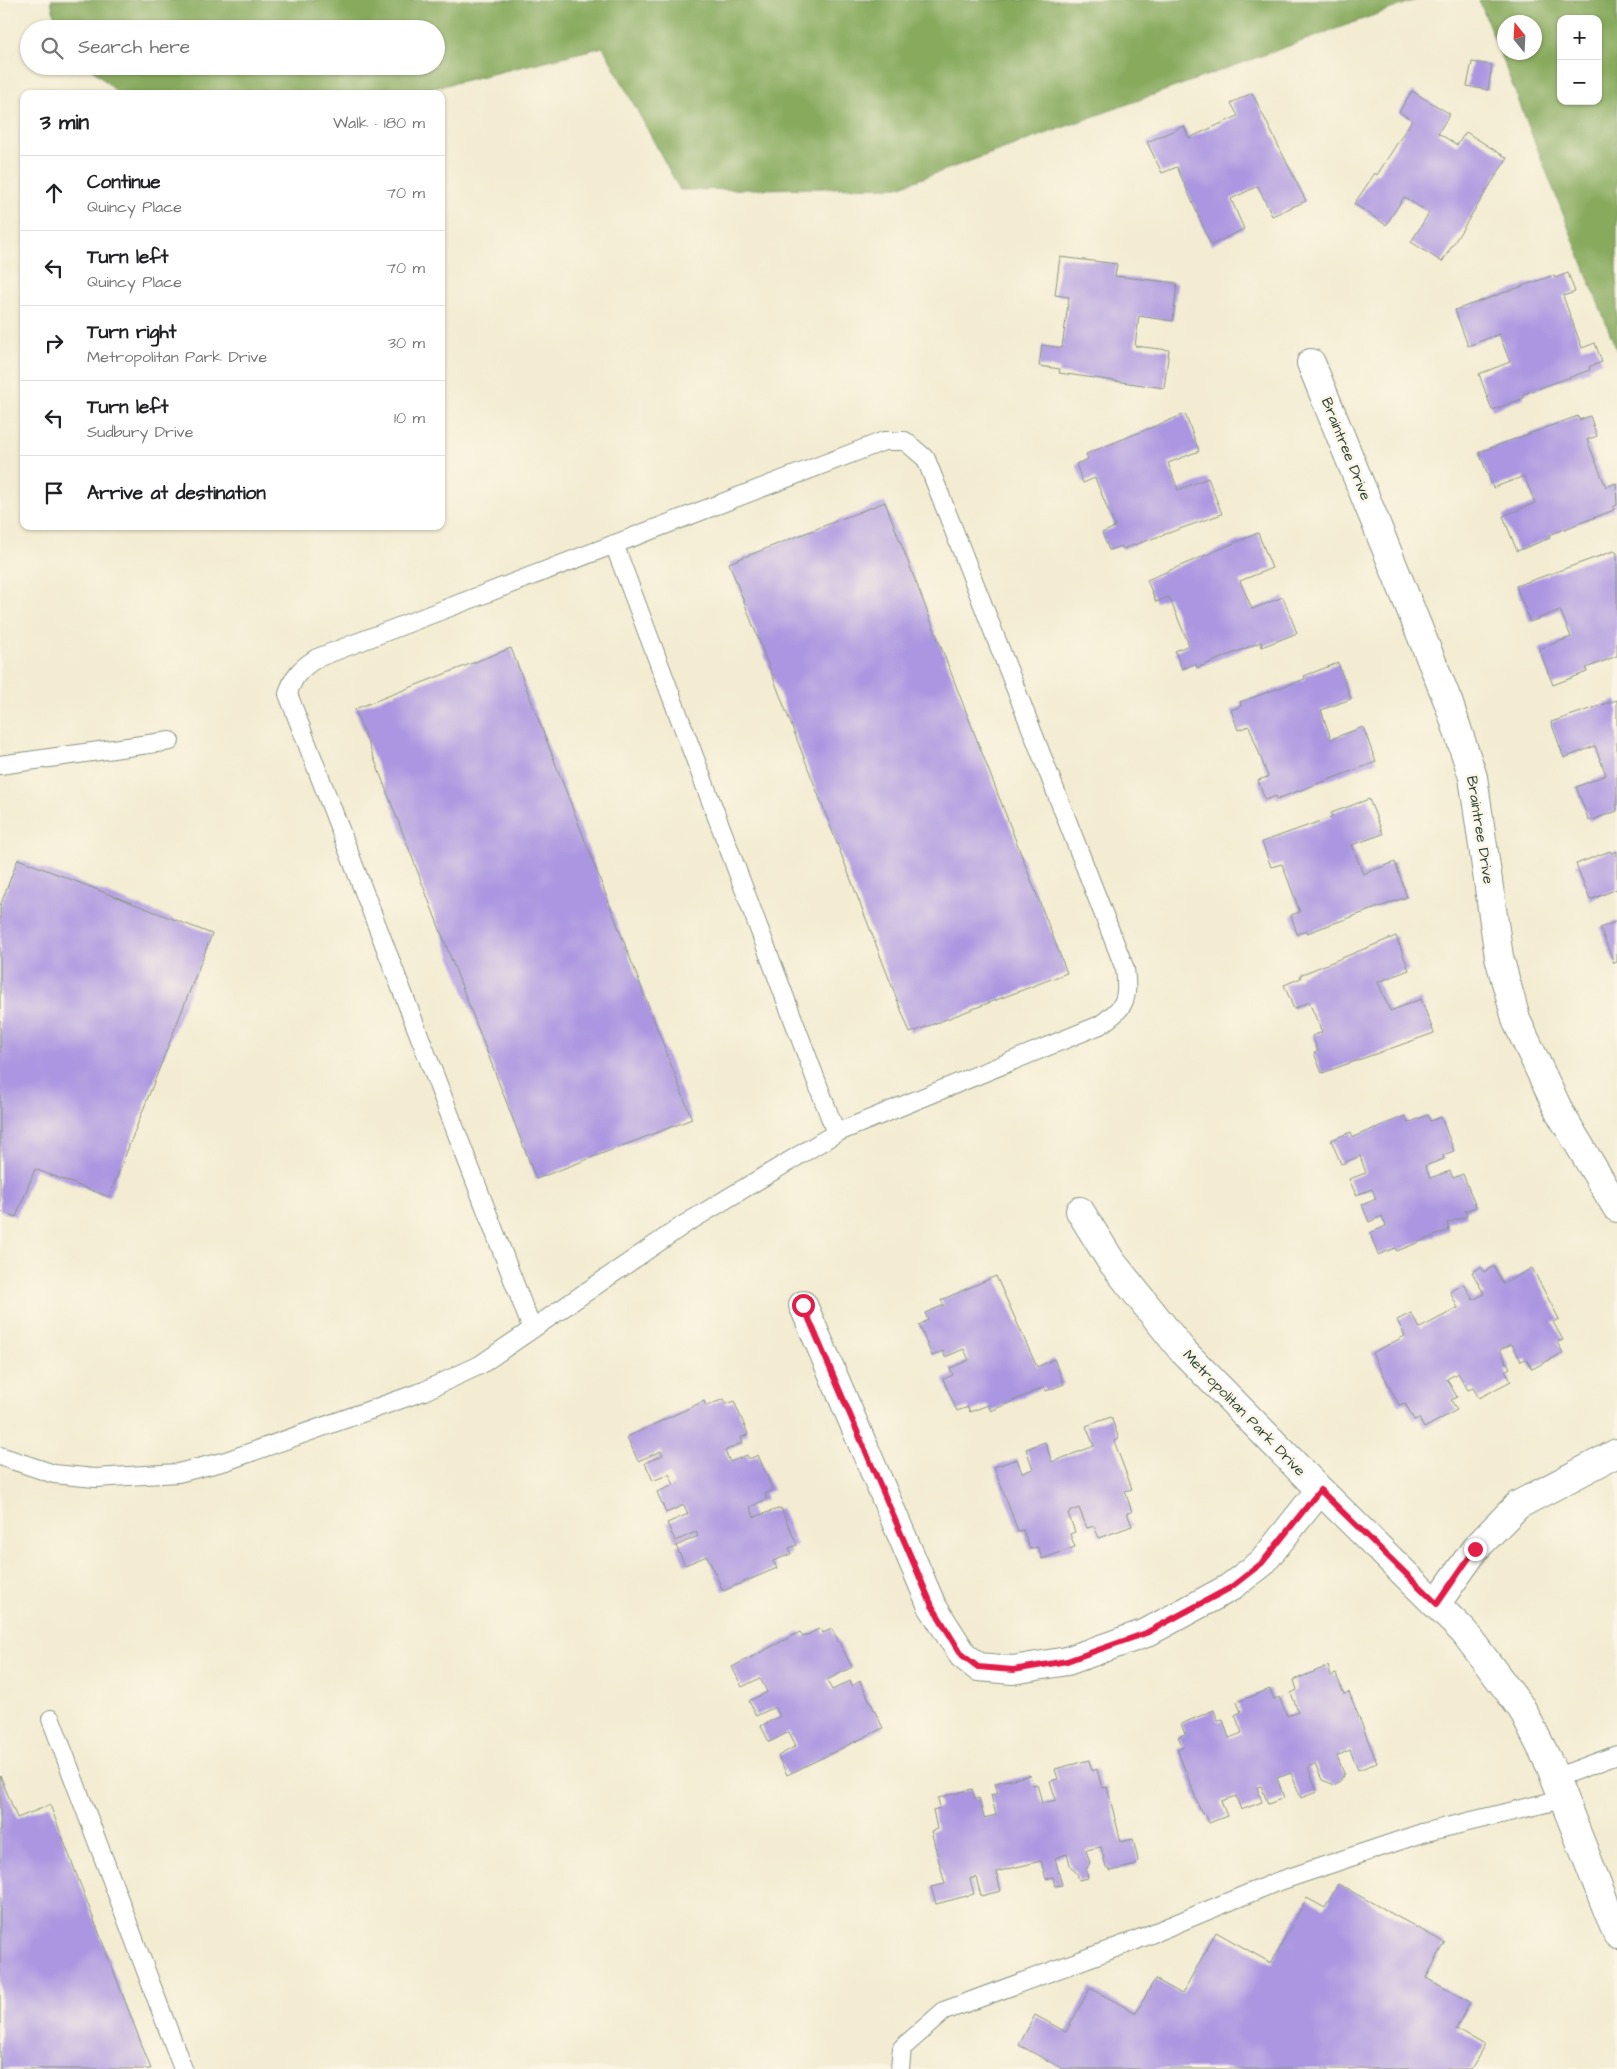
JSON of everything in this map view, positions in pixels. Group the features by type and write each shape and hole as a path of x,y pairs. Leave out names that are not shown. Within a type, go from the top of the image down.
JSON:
{"street":[{"name":"Braintree Drive","path":"1311,363 1449,704 1473,776 1499,957 1517,1022 1560,1113 1617,1208"},
{"name":"Metropolitan Park Drive","path":"1080,1211 1111,1261 1182,1350 1464,1632 1522,1709 1559,1789 1617,1934"},
{"path":"803,1305 932,1606 962,1655 978,1667 1013,1670 1067,1661 1146,1633 1230,1588 1262,1563 1320,1490"},
{"path":"1437,1604 1475,1549 1518,1505 1617,1453"}],"lane":[{"path":"0,1456 54,1474 95,1478 178,1473 226,1461 424,1391 480,1365 685,1224 836,1133 1100,1025 1120,1011 1128,991 1125,969 926,459 917,449 905,441 884,441 317,658 304,666 292,679 288,694 532,1329"},
{"path":"614,544 836,1133"},
{"path":"0,765 170,741"},
{"path":"51,1719 183,2069"},
{"path":"900,2069 902,2048 944,2011 1134,1942 1274,1883 1559,1789 1617,1755"}],"green space":[{"path":"51,0 1416,0 898,187 680,190 603,47 426,90 115,90 99,75 445,75 445,20 55,20"},
{"path":"1479,0 1617,0 1617,351 1503,60 1542,60 1542,15 1497,15 1497,46"}],"building":[{"path":"1472,62 1492,65 1488,90 1467,86"},
{"path":"1412,91 1450,114 1438,133 1457,145 1466,132 1507,158 1442,262 1411,242 1429,213 1404,197 1386,225 1354,204 1375,173 1377,175 1412,120 1399,112"},
{"path":"1252,93 1306,201 1272,216 1258,186 1231,199 1244,229 1211,245 1177,167 1162,173 1147,142 1184,126 1189,138 1238,116 1231,103"},
{"path":"1060,257 1117,264 1115,276 1177,283 1173,321 1139,316 1135,346 1169,350 1164,388 1059,373 1060,369 1039,366 1042,345 1062,348 1069,297 1055,295"},
{"path":"1568,273 1575,292 1563,296 1582,348 1595,343 1602,362 1589,367 1590,370 1523,394 1524,398 1492,410 1479,374 1510,362 1499,334 1468,346 1455,310 1554,275 1555,278"},
{"path":"1185,414 1199,451 1168,463 1178,490 1208,478 1222,514 1123,549 1121,546 1109,550 1102,533 1115,527 1095,478 1083,483 1076,464 1088,459 1086,454"},
{"path":"1578,416 1579,420 1590,416 1597,436 1587,440 1606,487 1616,483 1617,505 1613,507 1614,510 1549,535 1550,538 1517,551 1503,516 1535,503 1524,476 1493,488 1479,452"},
{"path":"885,502 1067,973 910,1033 729,563"},
{"path":"1258,533 1272,568 1240,581 1252,609 1283,597 1297,633 1262,647 1261,642 1197,668 1195,664 1182,669 1175,651 1189,645 1169,597 1156,602 1147,580"},
{"path":"1614,551 1617,553 1617,656 1586,668 1587,672 1553,685 1539,649 1571,637 1560,610 1530,622 1516,586"},
{"path":"511,648 692,1119 536,1179 355,709"},
{"path":"1338,663 1351,699 1321,710 1331,739 1363,727 1376,762 1277,799 1276,796 1265,800 1258,780 1268,777 1249,726 1238,730 1231,710 1241,706 1240,702 1305,679 1304,676"},
{"path":"1617,700 1617,811 1589,821 1576,787 1606,775 1595,746 1564,758 1551,722"},
{"path":"1369,799 1383,834 1352,845 1363,874 1395,862 1407,897 1307,933 1307,931 1297,934 1291,915 1300,912 1282,864 1271,867 1262,842 1332,817 1331,813"},
{"path":"1610,851 1611,853 1617,851 1617,889 1590,900 1576,864"},
{"path":"18,859 212,934 109,1197 35,1169 16,1217 0,1211 0,906"},
{"path":"1617,921 1617,962 1614,963 1600,928"},
{"path":"1396,936 1409,970 1378,982 1390,1011 1421,999 1434,1033 1322,1073 1314,1053 1318,1051 1312,1036 1322,1032 1309,1002 1294,1009 1284,985 1301,978 1300,975"},
{"path":"1428,1115 1430,1121 1441,1117 1454,1151 1443,1155 1444,1159 1425,1166 1430,1178 1450,1171 1453,1178 1463,1174 1476,1207 1465,1211 1467,1216 1447,1223 1449,1230 1397,1251 1395,1248 1378,1255 1370,1233 1386,1226 1382,1216 1369,1222 1362,1205 1376,1199 1372,1189 1356,1195 1349,1179 1366,1173 1360,1156 1341,1164 1331,1140 1351,1132 1353,1137 1405,1116 1408,1123"},
{"path":"1494,1266 1503,1284 1532,1268 1559,1319 1553,1322 1563,1340 1557,1342 1563,1353 1532,1369 1526,1359 1521,1361 1512,1344 1500,1350 1510,1368 1505,1371 1511,1381 1479,1398 1473,1388 1468,1390 1458,1373 1447,1379 1457,1397 1451,1400 1457,1410 1424,1428 1419,1418 1414,1420 1405,1403 1399,1405 1372,1353 1405,1336 1397,1320 1411,1313 1420,1328 1458,1308 1450,1292 1464,1284 1473,1300 1484,1294 1472,1272 1481,1267 1484,1272"},
{"path":"996,1276 1037,1367 1054,1359 1064,1384 1046,1391 1044,1387 991,1411 988,1405 970,1412 968,1407 957,1411 943,1379 953,1375 950,1368 969,1360 964,1349 945,1357 943,1351 932,1356 919,1325 928,1320 925,1313 944,1305 941,1300"},
{"path":"724,1399 726,1404 734,1401 748,1434 741,1438 743,1442 725,1451 730,1462 747,1455 749,1459 758,1455 773,1490 765,1494 767,1499 750,1507 754,1517 781,1508 797,1545 789,1548 791,1554 773,1561 777,1568 723,1591 707,1556 685,1565 676,1546 698,1536 696,1532 675,1541 667,1523 688,1514 684,1505 666,1513 657,1492 674,1485 669,1474 653,1481 645,1463 663,1455 661,1451 638,1461 627,1437 704,1401 706,1406"},
{"path":"1111,1417 1119,1439 1114,1441 1132,1489 1125,1491 1132,1512 1127,1513 1132,1526 1099,1538 1094,1526 1087,1528 1079,1508 1068,1513 1075,1532 1070,1534 1075,1547 1042,1559 1038,1547 1030,1549 1023,1530 1018,1531 994,1467 1017,1459 1022,1473 1033,1469 1026,1449 1045,1442 1052,1462 1094,1446 1086,1426"},
{"path":"821,1628 823,1633 832,1629 852,1667 827,1680 832,1690 850,1681 852,1686 860,1681 883,1728 787,1775 778,1756 796,1746 789,1732 769,1742 761,1726 780,1716 775,1707 756,1716 749,1701 767,1692 760,1678 742,1687 732,1667 800,1632 803,1637"},
{"path":"1328,1666 1331,1676 1336,1674 1344,1694 1349,1692 1377,1763 1358,1770 1350,1750 1337,1756 1344,1773 1340,1782 1335,1785 1322,1780 1315,1764 1308,1767 1317,1792 1301,1798 1291,1773 1277,1778 1284,1798 1268,1804 1261,1786 1257,1787 1262,1802 1241,1810 1236,1796 1221,1801 1227,1816 1209,1823 1205,1813 1202,1814 1177,1749 1183,1747 1178,1737 1185,1734 1181,1724 1214,1710 1218,1721 1223,1720 1229,1738 1242,1733 1235,1715 1241,1712 1237,1702 1270,1689 1274,1699 1279,1697 1287,1716 1298,1711 1291,1693 1297,1690 1294,1680"},
{"path":"1089,1760 1092,1771 1097,1769 1102,1788 1107,1787 1121,1842 1133,1839 1138,1860 1136,1865 1111,1871 1106,1867 1101,1847 1086,1850 1090,1863 1086,1870 1088,1878 1079,1880 1077,1873 1071,1868 1067,1854 1055,1858 1062,1885 1055,1886 1053,1877 1046,1879 1041,1861 996,1872 1001,1891 981,1896 976,1877 970,1879 974,1894 936,1904 931,1887 945,1884 931,1831 937,1829 933,1810 940,1808 938,1798 972,1789 975,1799 979,1798 984,1818 996,1815 991,1795 998,1793 995,1783 1030,1775 1033,1785 1037,1784 1042,1803 1056,1800 1050,1781 1058,1779 1055,1769"},
{"path":"0,1775 17,1818 50,1805 151,2069 0,2069"},
{"path":"1338,1884 1445,1943 1426,1978 1470,2002 1456,2029 1485,2045 1471,2069 1063,2069 1019,2045 1035,2015 1066,2032 1090,1988 1136,2013 1155,1979 1182,1994 1216,1932 1271,1963 1307,1898 1325,1908"}],"route":[{"path":"803,1305 932,1606 962,1655 978,1667 1013,1670 1067,1661 1146,1633 1230,1588 1262,1563 1320,1490 1437,1604 1475,1549"}]}
